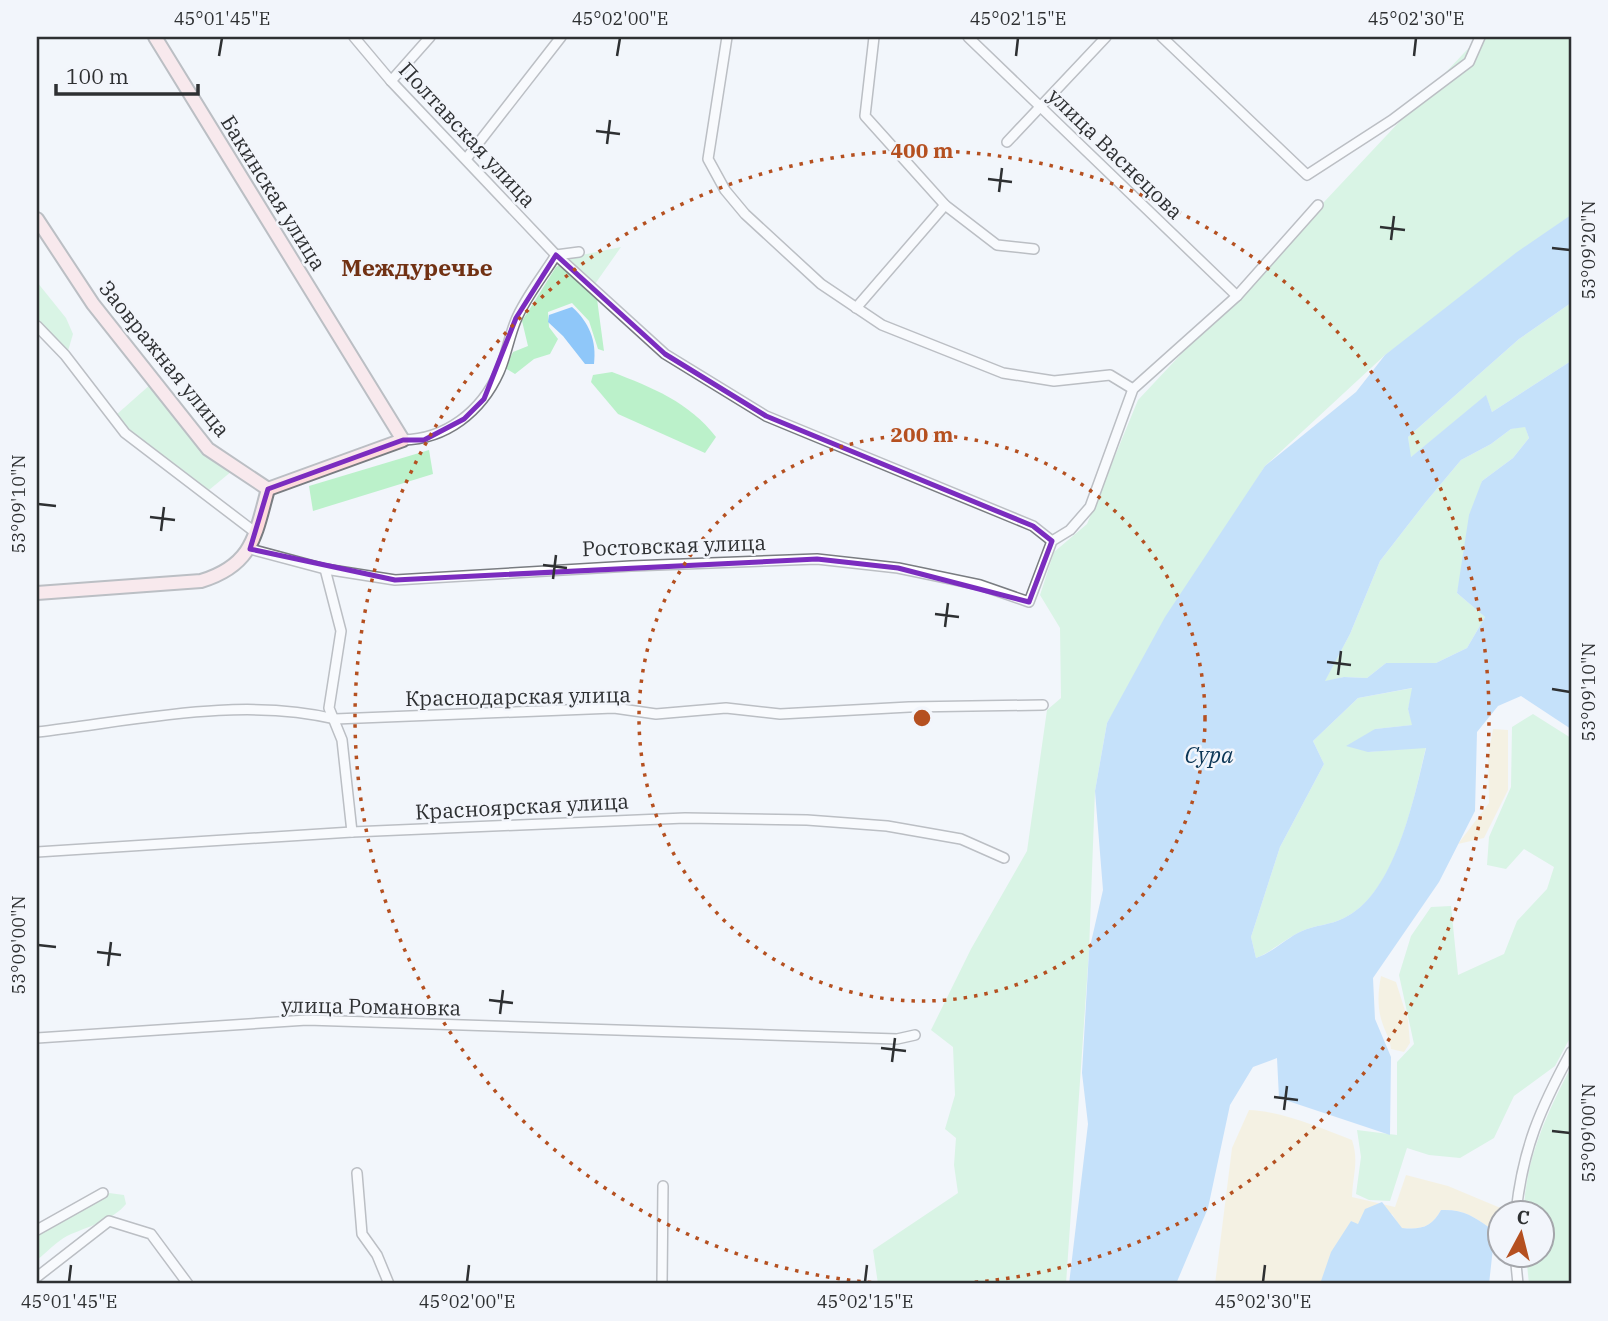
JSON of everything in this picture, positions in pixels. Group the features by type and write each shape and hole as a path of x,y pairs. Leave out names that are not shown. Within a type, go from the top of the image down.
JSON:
{"street":[{"name":"Бакинская улица","path":"155,37 402,440"},
{"name":"Полтавская улица","path":"354,37 391,81 556,255 665,354 765,416 1033,527 1052,541"},
{"path":"391,81 430,37"},
{"path":"466,159 561,37"},
{"path":"727,37 708,159 725,190 745,214 821,284 881,325 1003,373 1054,381 1110,374 1133,389"},
{"path":"874,37 865,116 945,205 998,245 1034,249"},
{"name":"улица Васнецова","path":"968,37 1237,296"},
{"path":"1007,142 1107,37"},
{"path":"1162,37 1307,175 1392,120 1469,62 1480,37"},
{"path":"856,308 945,205"},
{"path":"1052,541 1070,530 1090,507 1133,389 1237,296 1318,205"},
{"name":"Заовражная улица","path":"37,219 93,304 208,449 268,489"},
{"path":"37,593 201,581 221,575 250,549 268,489 402,440 424,440 464,419 484,400 499,372 516,318 556,255 579,252"},
{"path":"37,327 65,355 125,433 256,533"},
{"name":"Ростовская улица","path":"250,549 325,569 395,580 631,566 817,559 898,568 980,585 1030,602 1052,541"},
{"path":"325,569 341,631 329,708 342,740 352,832"},
{"name":"Краснодарская улица","path":"37,732 253,710 305,712 335,719 614,708 656,714 726,708 779,714 909,707 1042,705"},
{"name":"Красноярская улица","path":"37,852 352,832 685,818 807,820 887,826 961,839 1004,858"},
{"name":"улица Романовка","path":"37,1038 307,1020 897,1039 915,1035"},
{"path":"1517,1198 1520,1171 1530,1134 1571,1052"},
{"path":"357,1173 362,1234 377,1255 389,1284"},
{"path":"662,1284 663,1186"},
{"path":"37,1230 103,1193"},
{"path":"37,1277 109,1221 151,1234 188,1284"}],"highlighted area":[{"path":"556,255 665,354 766,416 1033,526 1052,541 1029,602 898,568 817,559 395,580 250,549 268,489 403,440 424,440 464,419 484,399 516,318"}],"green space":[{"path":"1479,37 1571,37 1571,220 1385,355 1265,466 1107,723 1095,791 1089,951 1066,1284 878,1284 873,1250 958,1193 954,1165 956,1138 945,1129 955,1095 953,1047 931,1030 971,949 1027,851 1047,710 1061,698 1060,628 1040,595 1054,552 1087,524 1138,400"},
{"path":"621,247 595,284 604,351 598,349 589,321 572,303 548,312 549,327 558,339 550,354 534,359 515,374 505,368 513,352 528,346 522,321 556,267 572,257"},
{"path":"37,282 66,318 73,334 68,351 37,319"},
{"path":"1571,303 1571,361 1492,412 1486,396 1410,458 1408,437 1519,339"},
{"path":"612,372 669,397 694,414 716,437 705,453 618,414 591,382 593,375"},
{"path":"151,384 232,471 209,490 129,429 116,415"},
{"path":"1525,426 1529,438 1513,458 1482,481 1457,593 1485,617 1467,648 1436,663 1386,663 1367,678 1344,677 1324,682 1350,634 1380,561 1425,503 1461,460 1491,444 1511,429"},
{"path":"429,450 433,474 313,511 309,486"},
{"path":"1413,688 1408,709 1413,725 1375,729 1368,752 1426,747 1408,817 1390,867 1362,906 1344,918 1296,934 1256,958 1251,937 1280,847 1324,764 1313,741 1358,698"},
{"path":"1533,714 1571,738 1571,1036 1555,1066 1514,1096 1494,1138 1460,1158 1429,1155 1407,1148 1390,1201 1369,1200 1356,1194 1361,1157 1357,1130 1397,1135 1397,1062 1414,1044 1399,975 1411,936 1431,907 1451,906 1458,975 1504,954 1517,921 1547,889 1554,867 1524,849 1506,869 1487,865 1489,837 1511,787 1512,727"},
{"path":"1571,1067 1571,1284 1529,1284 1527,1268 1556,1268 1556,1198 1525,1198 1533,1155"},
{"path":"109,1193 124,1195 126,1204 106,1219 63,1238 37,1260 37,1234"}],"sand":[{"path":"1493,729 1508,730 1508,790 1484,838 1458,844 1489,803 1488,756"},
{"path":"1381,976 1396,982 1408,1020 1410,1043 1404,1052 1391,1049 1382,1022 1378,999"},
{"path":"1249,1110 1314,1125 1352,1140 1355,1161 1352,1197 1395,1207 1406,1175 1448,1186 1486,1202 1486,1225 1467,1214 1449,1210 1441,1210 1430,1224 1414,1228 1401,1228 1392,1214 1358,1225 1351,1221 1320,1284 1215,1284 1232,1148"}],"water":[{"name":"Сура","path":"1571,215 1571,303 1519,339 1408,437 1411,457 1486,395 1492,412 1571,361 1571,729 1521,696 1498,706 1477,732 1475,811 1439,882 1373,978 1375,1019 1391,1057 1390,1135 1279,1098 1277,1058 1253,1067 1230,1105 1208,1208 1176,1284 1069,1284 1088,1124 1082,1073 1089,951 1103,890 1095,791 1107,723 1165,617 1265,466 1356,392 1385,355 1517,252","holes":["1525,427 1529,438 1513,458 1482,481 1469,515 1457,593 1485,617 1467,648 1436,663 1386,663 1367,678 1344,677 1325,681 1350,634 1380,561 1425,503 1461,460 1491,444 1511,429","1412,688 1408,709 1412,725 1375,729 1346,746 1368,752 1426,748 1400,843 1377,888 1362,906 1344,918 1302,931 1256,958 1251,937 1280,847 1324,764 1313,741 1358,698"]},
{"path":"572,307 590,332 594,364 585,364 548,322 549,315"},
{"path":"1382,1202 1402,1228 1425,1226 1434,1220 1441,1210 1456,1211 1478,1220 1486,1225 1486,1268 1491,1268 1489,1284 1320,1284 1331,1252 1351,1221 1358,1224 1365,1209"}],"district":[{"name":"Междуречье","path":"417,268"}]}
